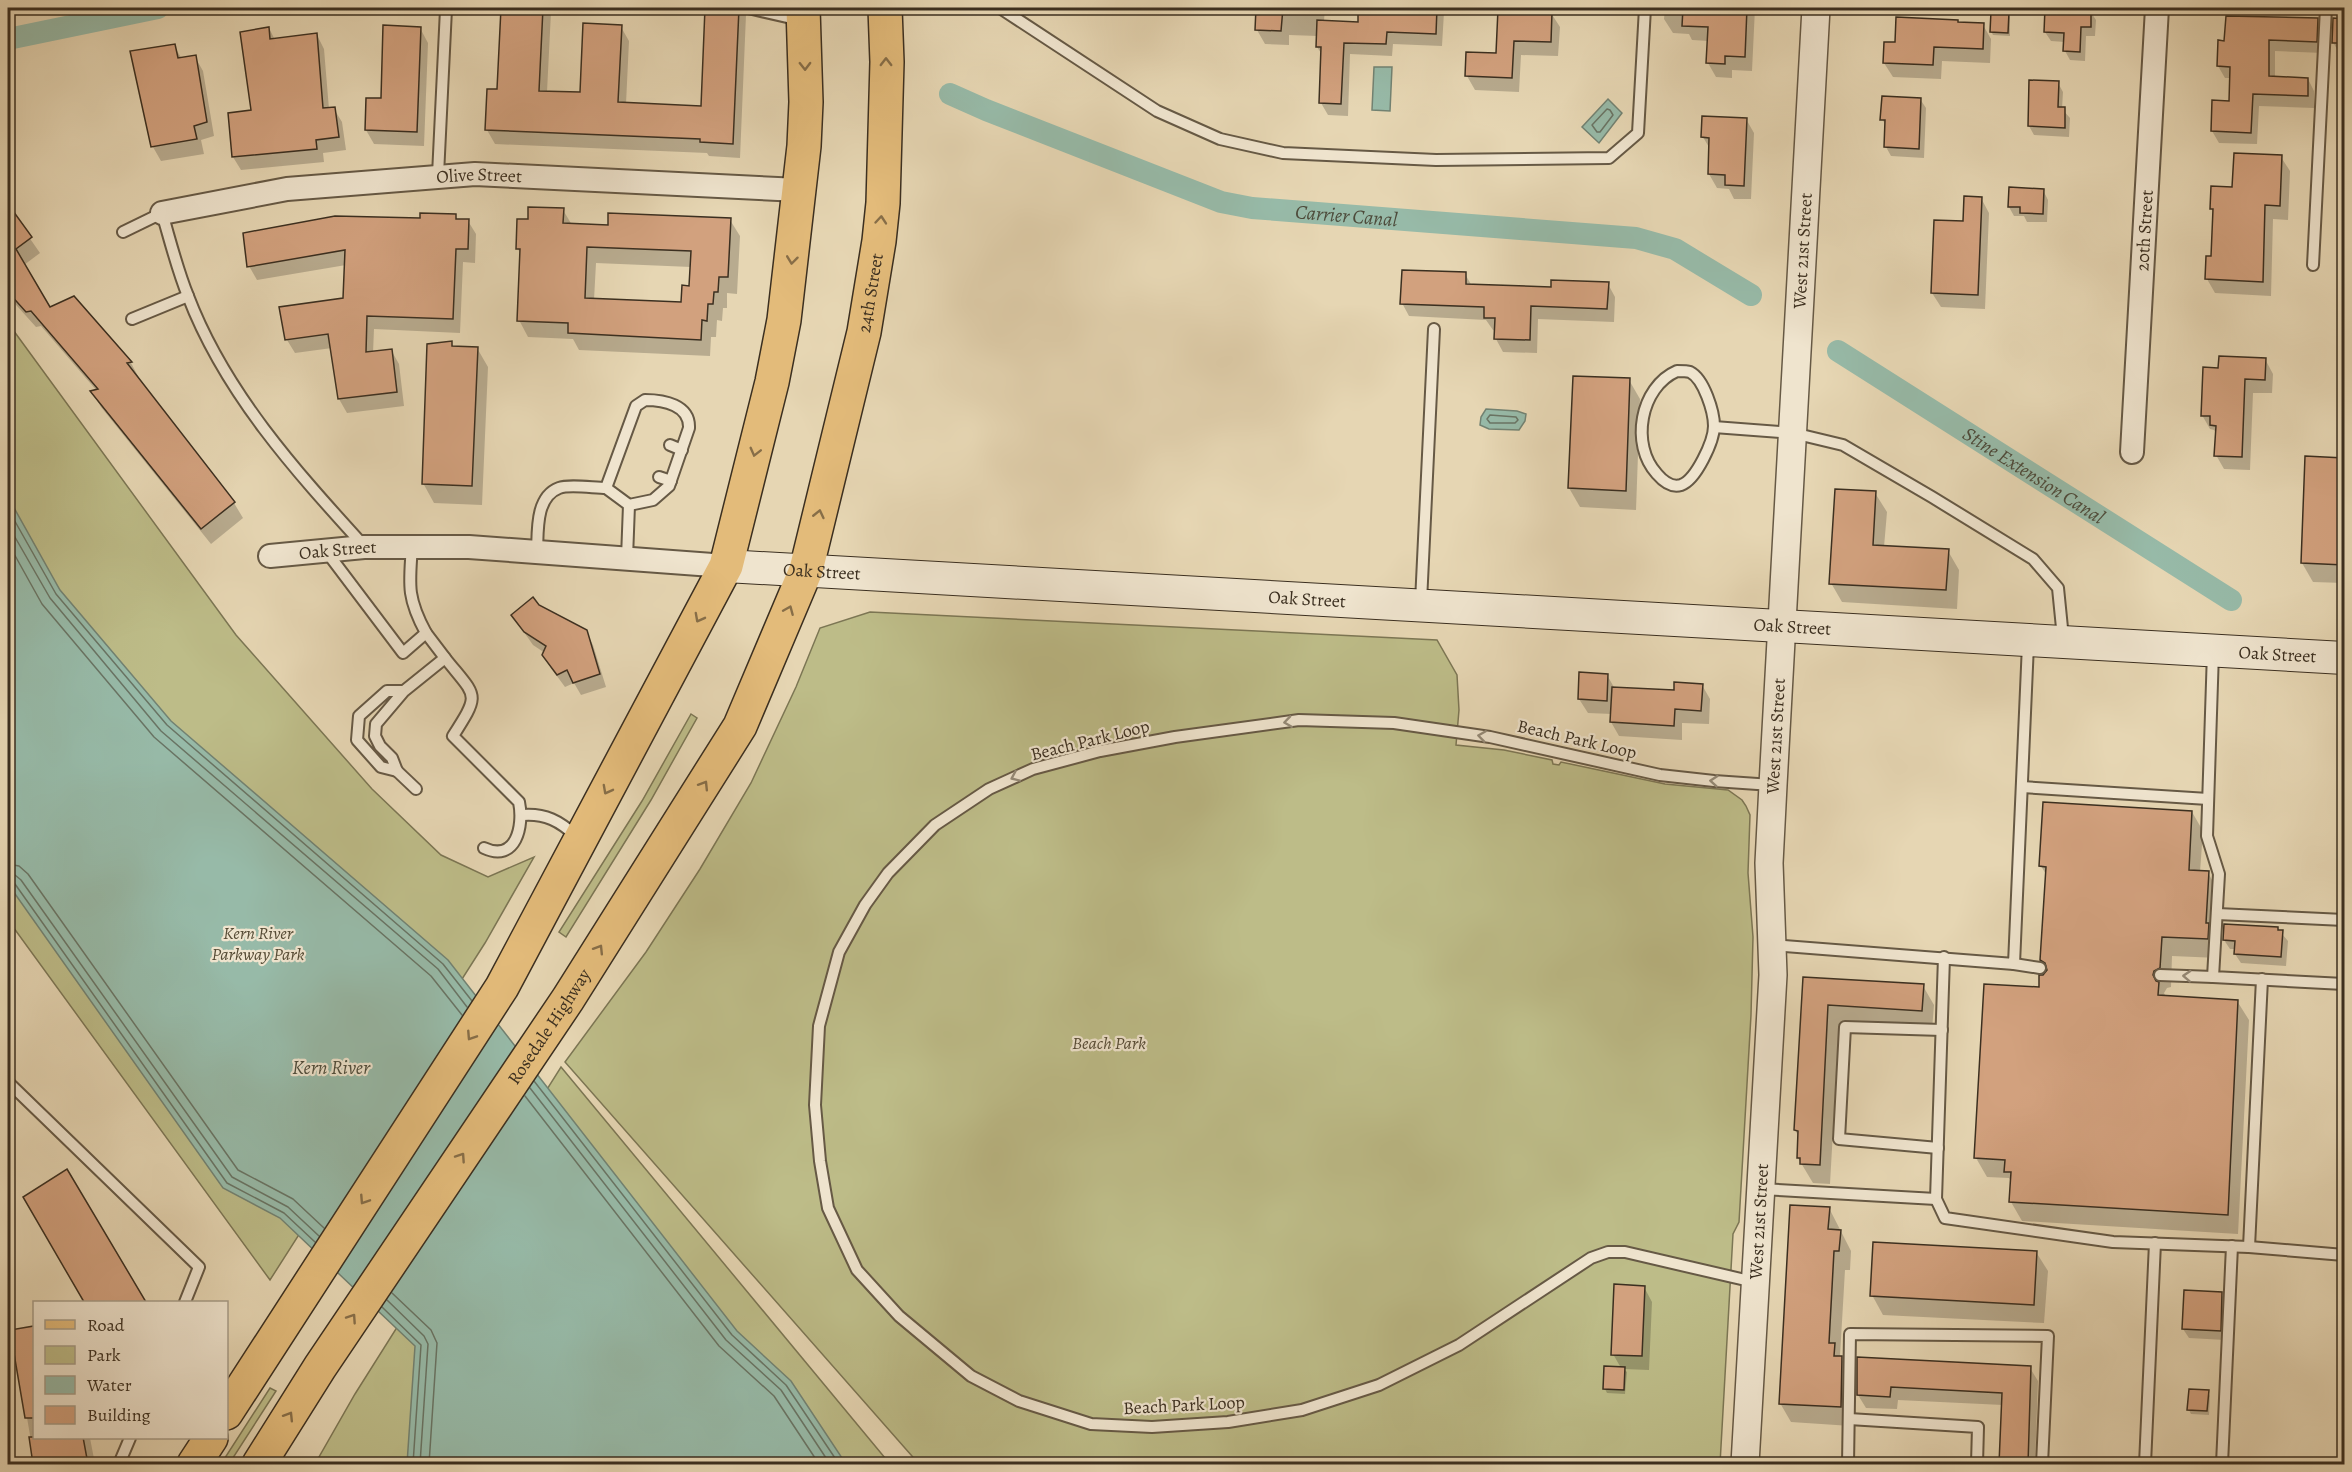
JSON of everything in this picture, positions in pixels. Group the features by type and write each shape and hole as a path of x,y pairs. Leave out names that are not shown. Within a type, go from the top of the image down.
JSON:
{"main road":[{"name":"24th Street","path":"806,570 864,332 879,241 885,171 885,8"},
{"path":"228,1410 502,987 726,566 772,382 784,320 799,190 806,102 804,14"},
{"name":"Oak Street","path":"726,566 2344,658"},
{"name":"Rosedale Highway","path":"259,1464 320,1367 568,999 740,726 806,570"},
{"path":"194,1464 210,1439"}],"street":[{"name":"West 21st Street","path":"1745,1464 1773,975 1769,863 1816,8"},
{"name":"20th Street","path":"2132,452 2157,8"},
{"name":"Olive Street","path":"162,213 287,189 438,175 475,174 799,190"},
{"name":"Oak Street","path":"270,556 364,547 469,547 726,566"}],"lane":[{"path":"438,175 448,8"},
{"path":"748,8 804,14"},
{"path":"1000,8 1157,111 1220,139 1283,153 1436,160 1609,158 1638,133 1645,8"},
{"path":"2313,265 2326,8"},
{"path":"123,232 162,213 188,296 214,350 240,396 301,476 364,547"},
{"path":"132,319 188,296"},
{"path":"1421,605 1434,329"},
{"path":"1677,371 1689,372 1699,380 1708,398 1714,427 1707,452 1697,470 1685,483 1679,485 1665,482 1646,460 1643,424 1647,403 1656,386 1666,376 1677,371"},
{"path":"537,552 540,510 549,494 560,488 606,488 629,505 652,500 669,486 689,428 689,419 684,410 656,400 645,400 636,406 628,428 621,462 606,488"},
{"path":"1714,427 1792,433 1843,445 2033,559 2058,588 2064,642"},
{"path":"628,428 639,433"},
{"path":"670,445 682,450"},
{"path":"660,477 671,481"},
{"path":"627,558 629,505"},
{"path":"412,547 409,582 413,608 426,633 471,691 472,705 453,736 519,802 522,815 519,835 513,844 503,851 492,852 484,848"},
{"path":"325,550 403,653 426,633"},
{"path":"2014,964 2028,640"},
{"path":"2213,650 2207,836 2219,874 2213,977"},
{"path":"416,789 397,771 392,758 380,746 375,736 376,724 404,691 445,658"},
{"path":"397,771 381,767 366,752 357,740 357,727 358,716 372,702 387,691 404,691"},
{"name":"Beach Park Loop","path":"1755,1283 1639,1255 1608,1252 1591,1258 1459,1345 1379,1385 1302,1410 1228,1422 1152,1427 1091,1424 1019,1401 971,1376 898,1316 857,1270 828,1208 820,1161 815,1105 819,1026 839,952 865,905 888,873 935,825 990,789 1033,769 1100,750 1299,720 1394,723 1490,737 1660,775 1773,785"},
{"path":"2022,787 2208,799"},
{"path":"522,815 547,816 560,822 581,840"},
{"path":"2217,914 2344,920"},
{"path":"1772,945 1944,957 2040,968"},
{"path":"1944,957 1936,1199 1945,1218 2113,1242 2249,1246 2344,1255"},
{"path":"2160,975 2344,984"},
{"path":"2249,1246 2262,979"},
{"path":"1938,1148 1839,1139 1845,1027 1942,1030"},
{"path":"8,1082 199,1268 185,1301"},
{"path":"1761,1189 1936,1199"},
{"path":"2145,1464 2155,1243"},
{"path":"2222,1464 2232,1246"},
{"path":"1848,1464 1850,1334 2048,1336 2042,1464"},
{"path":"1849,1419 1978,1428 1977,1464"},
{"path":"119,1464 129,1439"}],"green space":[{"name":"Kern River Parkway Park","path":"8,323 236,635 372,789 441,855 488,877 534,857 485,943 270,1280 8,920"},
{"name":"Beach Park","path":"870,612 1437,640 1457,675 1459,710 1456,745 1504,750 1552,760 1553,764 1559,765 1561,762 1665,784 1728,790 1742,800 1750,815 1748,873 1753,937 1751,1015 1739,1222 1733,1234 1720,1464 919,1464 565,1062 646,952 700,869 751,783 796,687 820,628"},
{"path":"691,714 697,718 651,800 566,937 559,932 642,801"},
{"path":"561,1067 890,1464 315,1464 355,1394"},
{"path":"270,1388 276,1391 229,1464 221,1464"}],"water":[{"path":"1374,67 1392,67 1390,111 1372,110"},
{"path":"1608,99 1622,113 1599,143 1582,127"},
{"path":"1486,409 1517,411 1526,414 1525,421 1519,430 1489,429 1480,425 1481,417"},
{"name":"Kern River","path":"8,497 60,590 171,721 448,960 737,1331 791,1381 846,1464 407,1464 415,1346 280,1218 223,1188 8,884"}],"building":[{"path":"501,8 543,8 539,91 580,92 583,23 622,25 618,102 701,106 705,8 739,8 733,144 700,142 700,139 485,130 487,89 497,89"},
{"path":"1256,8 1283,8 1281,31 1255,30"},
{"path":"1358,8 1437,8 1436,34 1387,32 1386,44 1344,43 1341,104 1319,103 1321,47 1316,47 1317,20 1358,22"},
{"path":"1683,8 1747,8 1745,57 1725,56 1725,64 1706,63 1708,27 1682,26"},
{"path":"2045,8 2091,9 2091,27 2081,27 2080,52 2063,51 2064,33 2044,32"},
{"path":"1498,9 1552,12 1551,42 1514,41 1512,78 1465,76 1466,52 1496,53"},
{"path":"1991,11 2009,12 2008,33 1990,32"},
{"path":"2226,16 2318,18 2317,42 2269,40 2269,76 2308,78 2308,96 2253,94 2251,133 2211,131 2212,100 2229,101 2230,67 2217,66 2218,40 2224,41"},
{"path":"1896,17 1984,23 1983,49 1934,47 1933,65 1883,63 1884,42 1895,42"},
{"path":"2333,18 2344,19 2344,43 2332,43"},
{"path":"383,25 421,27 417,132 365,130 366,98 381,98"},
{"path":"269,27 270,39 317,33 323,108 335,107 339,137 316,140 317,149 232,157 228,113 251,110 240,32"},
{"path":"175,44 178,58 196,55 207,122 194,126 197,139 151,147 130,51"},
{"path":"2029,80 2059,81 2058,107 2065,107 2065,128 2028,126"},
{"path":"1882,96 1921,98 1919,149 1884,147 1885,120 1880,120"},
{"path":"1702,116 1747,118 1744,186 1725,185 1725,175 1708,174 1709,138 1701,137"},
{"path":"2234,153 2282,155 2280,206 2265,205 2263,282 2205,279 2206,256 2211,256 2213,209 2210,209 2211,186 2232,187"},
{"path":"2009,187 2044,189 2043,214 2020,213 2020,207 2008,207"},
{"path":"1964,196 1982,197 1978,295 1931,293 1934,220 1963,221"},
{"path":"8,204 32,237 16,249 50,307 74,296 132,362 127,363 235,502 201,529 90,391 98,389 31,311 26,312 8,292"},
{"path":"528,207 564,208 563,223 608,225 608,213 731,218 728,277 719,277 718,292 714,292 713,304 708,304 707,321 702,320 701,340 568,333 568,323 517,321 520,249 516,249 517,219 528,219","holes":["587,247 691,251 689,286 682,285 681,302 585,298"]},
{"path":"420,213 456,214 456,219 469,219 468,249 456,249 453,319 367,316 366,352 392,349 397,392 338,399 328,334 285,340 279,307 343,298 345,250 247,267 243,233 335,216 420,218"},
{"path":"1402,270 1466,272 1466,284 1551,287 1551,280 1609,282 1607,309 1531,306 1530,340 1494,339 1495,318 1484,318 1484,307 1400,304"},
{"path":"452,341 452,346 478,347 472,486 422,484 427,344"},
{"path":"2219,356 2266,358 2265,380 2245,379 2242,457 2214,456 2216,426 2210,425 2210,416 2201,416 2203,367 2218,368"},
{"path":"1573,376 1630,378 1626,491 1568,488"},
{"path":"2305,456 2344,458 2344,565 2301,563"},
{"path":"1835,489 1876,491 1873,545 1949,549 1946,590 1829,584"},
{"path":"533,597 539,605 587,630 600,674 573,683 567,670 557,675 542,655 546,646 524,632 511,615"},
{"path":"1579,672 1608,674 1607,701 1578,699"},
{"path":"1674,682 1703,684 1701,711 1675,709 1674,726 1610,722 1612,687 1674,690"},
{"path":"2043,802 2192,811 2189,870 2209,871 2206,923 2209,923 2208,939 2162,937 2160,968 2154,971 2153,975 2159,982 2158,995 2238,1000 2228,1215 2009,1202 2011,1172 2004,1172 2005,1160 1974,1158 1984,984 2039,987 2039,975 2043,975 2047,970 2045,963 2040,960 2046,867 2039,866"},
{"path":"2224,924 2278,927 2278,930 2283,930 2281,957 2234,954 2235,941 2223,940"},
{"path":"1803,977 1924,984 1922,1011 1828,1005 1820,1165 1800,1164 1800,1158 1797,1158 1798,1131 1794,1130"},
{"path":"67,1169 145,1301 83,1301 23,1197"},
{"path":"1790,1205 1830,1207 1828,1229 1841,1230 1839,1251 1834,1251 1829,1343 1835,1343 1834,1356 1842,1356 1841,1407 1779,1404"},
{"path":"1873,1242 2037,1251 2034,1305 1870,1296"},
{"path":"1614,1284 1645,1286 1642,1356 1611,1355"},
{"path":"2184,1290 2222,1292 2221,1331 2182,1329"},
{"path":"33,1326 33,1418 25,1418 10,1330"},
{"path":"1857,1357 2031,1366 2028,1464 1999,1464 2002,1393 1891,1387 1890,1397 1857,1395"},
{"path":"1604,1366 1625,1367 1624,1390 1603,1389"},
{"path":"2189,1389 2209,1390 2207,1411 2187,1410"},
{"path":"29,1437 33,1439 83,1439 88,1464 33,1464"}],"waterway":[{"name":"Carrier Canal","path":"8,39 158,8"},
{"name":"Carrier Canal","path":"950,94 1221,202 1252,208 1636,238 1675,249 1751,295"},
{"name":"Stine Extension Canal","path":"1838,351 2231,600"}]}
